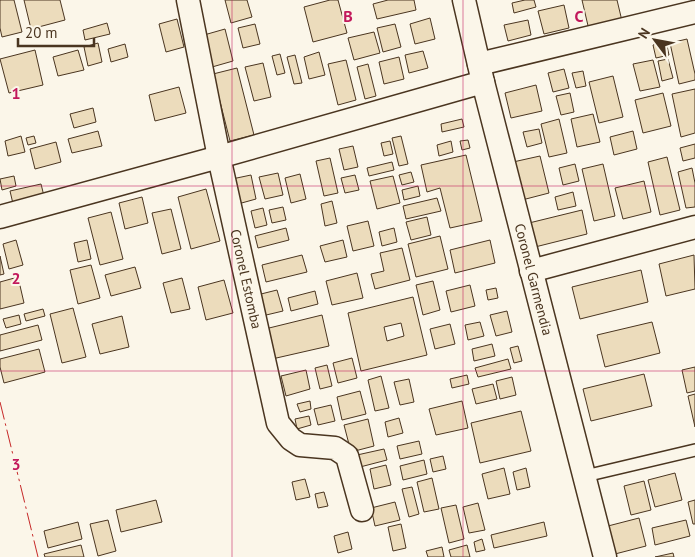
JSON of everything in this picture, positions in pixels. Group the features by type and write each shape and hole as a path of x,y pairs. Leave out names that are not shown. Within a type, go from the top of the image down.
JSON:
{"street":[{"name":"Coronel Estomba","path":"188,0 219,157 278,423 291,439 300,445 335,448 346,456 362,510"},
{"name":"Coronel Garmendia","path":"464,0 605,557"},
{"path":"0,217 219,157 481,73 695,12"},
{"path":"532,271 695,226"}],"lane":[{"path":"584,476 695,450"}],"building":[{"path":"0,0 14,0 22,32 2,37 0,28"},
{"path":"24,0 60,0 65,20 31,29"},
{"path":"225,0 247,0 252,17 231,23"},
{"path":"330,0 338,0 347,33 313,42 304,7"},
{"path":"388,0 414,0 416,10 377,19 373,4"},
{"path":"534,0 536,7 514,13 512,3"},
{"path":"582,0 617,0 622,21 589,30"},
{"path":"564,5 569,28 544,34 538,11"},
{"path":"430,18 435,39 415,44 410,24"},
{"path":"177,19 184,47 166,52 159,24"},
{"path":"528,20 531,35 508,41 504,25"},
{"path":"107,23 110,34 85,40 83,30"},
{"path":"255,24 260,44 243,48 238,28"},
{"path":"395,24 401,47 383,52 377,28"},
{"path":"225,29 233,61 212,67 204,35"},
{"path":"374,32 380,53 354,60 348,38"},
{"path":"687,39 695,80 679,84 670,43"},
{"path":"666,41 669,55 656,58 653,45"},
{"path":"98,43 102,62 88,66 84,47"},
{"path":"125,44 128,57 111,62 108,49"},
{"path":"35,50 43,85 9,93 0,59"},
{"path":"78,50 84,70 58,76 53,57"},
{"path":"423,51 428,68 409,73 405,55"},
{"path":"319,52 325,75 309,79 304,57"},
{"path":"280,54 285,73 277,75 272,56"},
{"path":"295,55 302,83 294,84 287,57"},
{"path":"399,57 404,79 384,84 379,62"},
{"path":"668,59 673,78 662,81 658,61"},
{"path":"346,60 356,100 338,105 328,64"},
{"path":"653,60 660,87 640,91 633,64"},
{"path":"263,63 271,97 254,101 245,67"},
{"path":"368,64 376,96 365,99 357,67"},
{"path":"237,68 254,135 230,141 213,74"},
{"path":"564,69 569,88 553,92 548,73"},
{"path":"583,71 586,86 576,88 572,73"},
{"path":"613,76 623,117 599,123 589,82"},
{"path":"536,85 542,111 511,118 505,93"},
{"path":"179,87 186,113 155,121 149,95"},
{"path":"695,89 695,133 681,137 672,94"},
{"path":"570,93 574,112 561,115 556,96"},
{"path":"663,93 671,126 643,133 635,100"},
{"path":"93,108 96,122 74,128 70,114"},
{"path":"593,114 600,142 577,147 571,119"},
{"path":"462,119 464,127 442,132 441,124"},
{"path":"559,119 567,153 549,157 541,124"},
{"path":"539,129 542,143 527,147 523,132"},
{"path":"98,131 102,146 72,153 68,139"},
{"path":"633,131 637,149 614,155 610,137"},
{"path":"21,136 25,152 8,156 5,141"},
{"path":"34,136 36,143 28,145 26,138"},
{"path":"401,136 408,164 399,166 392,138"},
{"path":"468,140 470,148 462,150 460,141"},
{"path":"390,141 393,154 384,156 381,143"},
{"path":"451,141 453,152 439,156 437,145"},
{"path":"56,142 61,162 35,169 30,149"},
{"path":"695,144 695,158 683,161 680,148"},
{"path":"353,146 358,167 344,170 339,149"},
{"path":"466,155 482,221 450,228 440,188 427,192 421,165"},
{"path":"540,156 549,193 522,200 513,162"},
{"path":"667,157 680,210 660,215 648,162"},
{"path":"330,158 338,193 324,196 316,161"},
{"path":"392,162 394,170 369,176 367,168"},
{"path":"575,164 579,181 563,185 559,168"},
{"path":"603,164 615,216 594,221 582,169"},
{"path":"692,168 695,183 695,207 686,208 678,172"},
{"path":"411,172 414,182 402,185 399,175"},
{"path":"278,173 283,195 265,199 259,177"},
{"path":"300,174 306,199 291,203 285,178"},
{"path":"251,175 256,199 238,204 232,179"},
{"path":"355,175 359,190 345,193 341,178"},
{"path":"14,176 16,186 2,190 0,179"},
{"path":"393,176 400,203 377,209 370,181"},
{"path":"644,181 651,212 623,219 615,188"},
{"path":"41,184 45,200 14,208 10,191"},
{"path":"418,186 420,196 404,200 402,190"},
{"path":"206,189 220,241 191,249 178,197"},
{"path":"573,192 576,206 558,210 555,197"},
{"path":"142,197 148,223 125,229 119,203"},
{"path":"437,198 441,211 406,219 403,206"},
{"path":"332,201 337,223 325,226 321,204"},
{"path":"283,207 286,220 272,223 269,210"},
{"path":"263,208 267,225 255,228 251,211"},
{"path":"171,209 181,249 162,254 152,213"},
{"path":"582,210 587,234 535,247 529,223"},
{"path":"111,212 123,259 100,265 88,218"},
{"path":"427,217 431,235 411,240 406,222"},
{"path":"368,221 374,246 353,251 347,226"},
{"path":"286,228 289,240 258,248 255,236"},
{"path":"394,228 397,242 382,246 379,232"},
{"path":"440,236 448,269 416,277 408,244"},
{"path":"16,240 23,265 9,269 3,244"},
{"path":"87,240 91,259 78,262 74,243"},
{"path":"343,240 347,257 325,262 320,246"},
{"path":"490,240 495,263 455,273 450,250"},
{"path":"402,248 410,280 375,289 371,274 384,271 380,253"},
{"path":"302,255 307,272 266,282 262,265"},
{"path":"694,255 695,289 666,296 659,264"},
{"path":"0,256 4,274 0,275"},
{"path":"91,265 100,298 78,304 70,270"},
{"path":"135,267 141,288 111,296 105,275"},
{"path":"641,270 648,302 580,319 572,287"},
{"path":"357,273 363,298 332,305 326,281"},
{"path":"18,277 24,303 0,309 0,282"},
{"path":"182,278 190,309 171,313 163,283"},
{"path":"224,280 233,313 206,320 198,287"},
{"path":"433,281 440,310 423,315 416,285"},
{"path":"470,285 475,306 451,312 446,291"},
{"path":"496,288 498,298 488,300 486,290"},
{"path":"277,290 283,311 262,316 257,295"},
{"path":"315,291 318,304 291,311 288,298"},
{"path":"413,297 427,355 361,371 348,313","holes":["401,323 404,336 387,341 384,327"]},
{"path":"73,308 86,357 62,363 50,314"},
{"path":"43,309 45,316 26,321 24,314"},
{"path":"507,311 512,332 496,336 490,315"},
{"path":"19,315 21,324 6,328 3,319"},
{"path":"322,315 329,346 272,359 265,329"},
{"path":"122,316 129,347 100,354 92,324"},
{"path":"480,322 484,336 468,340 465,325"},
{"path":"652,322 660,353 605,367 597,335"},
{"path":"450,324 455,344 435,349 430,329"},
{"path":"38,325 42,340 0,351 0,335"},
{"path":"492,344 495,356 474,361 472,349"},
{"path":"518,346 522,361 514,363 510,348"},
{"path":"39,349 45,372 4,383 0,359"},
{"path":"352,358 357,378 338,383 333,363"},
{"path":"508,359 511,369 478,377 475,368"},
{"path":"327,365 332,386 320,389 315,368"},
{"path":"695,367 695,391 687,393 682,370"},
{"path":"306,370 310,389 286,396 281,376"},
{"path":"644,374 652,406 591,421 583,389"},
{"path":"467,375 469,384 452,388 450,379"},
{"path":"381,376 389,408 375,411 368,380"},
{"path":"512,377 516,395 500,399 496,381"},
{"path":"409,379 414,402 400,405 394,382"},
{"path":"493,384 497,399 476,404 472,389"},
{"path":"360,391 366,414 342,420 337,397"},
{"path":"695,394 695,427 688,396"},
{"path":"310,401 311,409 300,412 297,404"},
{"path":"462,401 468,428 436,435 429,409"},
{"path":"331,405 335,421 318,425 314,409"},
{"path":"521,411 531,451 480,463 471,423"},
{"path":"309,416 311,425 297,429 295,419"},
{"path":"399,418 403,433 388,437 385,422"},
{"path":"368,419 374,446 351,452 344,425"},
{"path":"419,441 422,454 400,459 397,446"},
{"path":"384,449 387,460 360,467 357,455"},
{"path":"443,456 446,469 433,472 430,459"},
{"path":"424,460 427,474 403,480 400,466"},
{"path":"386,465 391,485 374,489 370,469"},
{"path":"504,468 510,494 488,499 482,474"},
{"path":"526,468 530,487 517,490 513,472"},
{"path":"675,473 682,500 655,507 648,480"},
{"path":"432,478 439,509 424,512 417,482"},
{"path":"305,479 310,497 296,500 292,482"},
{"path":"644,481 651,510 631,515 624,486"},
{"path":"412,487 419,514 409,517 402,489"},
{"path":"324,492 328,506 318,508 315,494"},
{"path":"156,500 162,522 121,532 116,510"},
{"path":"695,500 695,524 693,524 688,502"},
{"path":"395,502 400,520 375,526 371,508"},
{"path":"478,503 485,530 469,533 463,507"},
{"path":"456,505 464,539 449,543 441,508"},
{"path":"639,518 646,546 615,554 608,526"},
{"path":"108,520 116,551 98,556 90,524"},
{"path":"686,520 690,536 655,545 652,528"},
{"path":"78,522 82,539 48,548 44,531"},
{"path":"544,522 547,536 494,548 491,535"},
{"path":"401,524 406,548 393,551 388,527"},
{"path":"348,532 352,549 338,553 334,536"},
{"path":"482,539 485,550 476,552 474,542"},
{"path":"81,545 84,557 45,557 44,554"},
{"path":"467,545 470,557 451,557 449,550"},
{"path":"442,547 444,557 428,557 426,551"},
{"path":"673,553 674,557 655,557"}],"power":[{"path":"0,402 38,557"}]}
